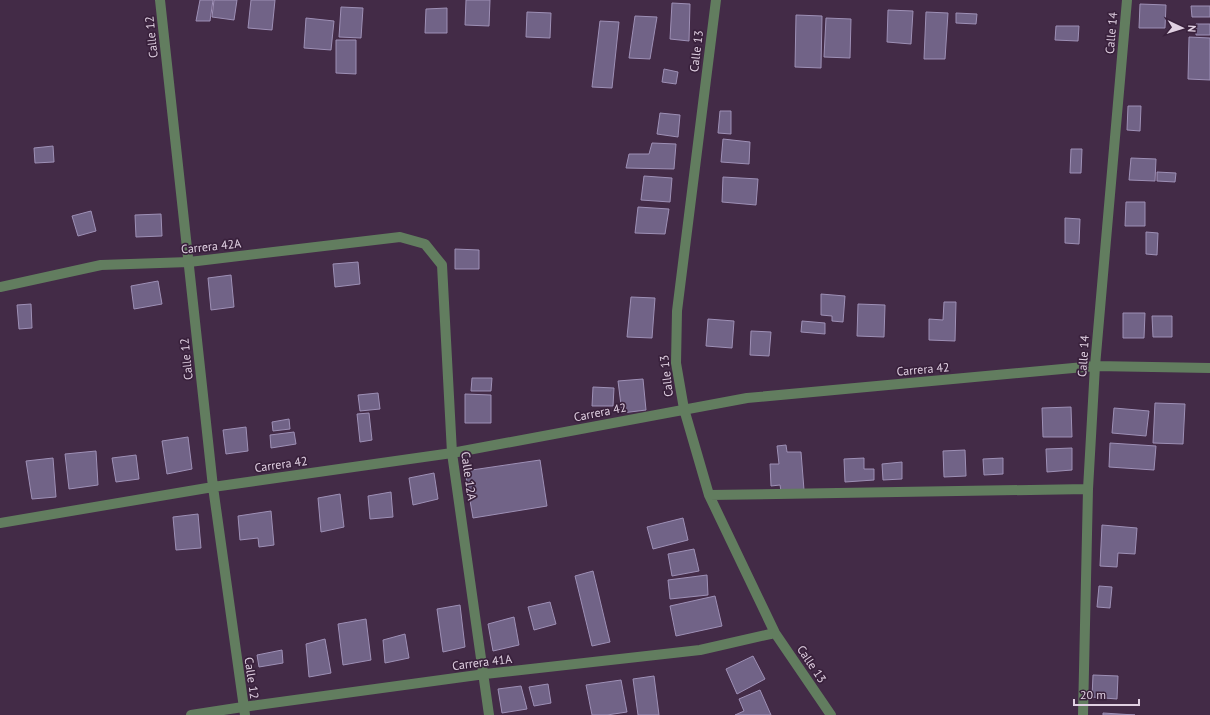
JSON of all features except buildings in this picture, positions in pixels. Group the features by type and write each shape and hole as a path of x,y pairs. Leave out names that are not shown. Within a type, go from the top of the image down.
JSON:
{"street":[{"name":"Calle 12","path":"160,0 213,486 244,711"},
{"name":"Calle 13","path":"716,0 677,311 676,363 684,409 709,494 775,633 831,715"},
{"name":"Calle 14","path":"1083,715 1088,489 1095,366 1127,0"},
{"name":"Carrera 42A","path":"0,287 101,265 189,262 400,237 425,244"},
{"name":"Calle 12A","path":"425,244 442,265 452,453 490,715"},
{"name":"Carrera 42","path":"0,523 213,486 452,453 747,398 1095,366 1210,368"},
{"path":"709,494 1088,489"},
{"name":"Carrera 41A","path":"191,715 244,711 485,674 700,650 775,633"}]}
